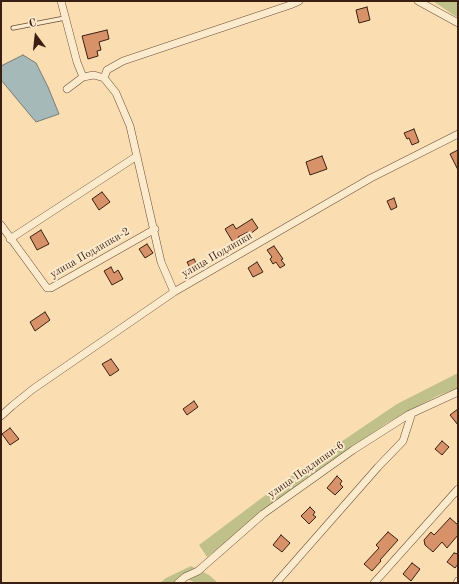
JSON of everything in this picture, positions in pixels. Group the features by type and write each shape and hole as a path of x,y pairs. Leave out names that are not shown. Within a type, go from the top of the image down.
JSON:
{"street":[{"path":"61,1 77,62 83,77"},
{"path":"104,78 107,70 123,61 299,1"},
{"path":"418,1 458,23"},
{"path":"67,89 83,77 94,75 104,78 116,93 127,119 137,156 155,229 161,262 174,292"},
{"name":"улица Подлипки","path":"1,416 33,389 174,292 371,178 458,134"},
{"path":"10,239 137,156"},
{"name":"улица Подлипки-2","path":"1,225 47,288 51,288 155,229"},
{"name":"улица Подлипки-6","path":"178,583 185,577 198,570 263,514 353,450 412,413 458,392"},
{"path":"1,405 12,406"},
{"path":"276,583 378,467 403,441 412,413"},
{"path":"374,583 458,489"}],"lane":[{"path":"13,28 65,18"}],"green space":[{"path":"433,1 458,1 458,18"},
{"path":"458,373 458,388 437,396 387,423 301,482 207,557 199,545 295,473 397,404"},
{"path":"191,566 209,575 218,583 195,583 183,576 175,583 160,583 166,578"}],"shaded area":[{"path":"23,55 36,63 59,114 36,122 1,80 1,66"}],"building":[{"path":"367,7 370,20 359,23 356,10"},
{"path":"107,30 109,39 99,42 101,50 97,51 98,56 88,59 82,36"},
{"path":"414,129 419,142 412,145 409,138 407,139 404,133"},
{"path":"458,150 458,170 450,154"},
{"path":"322,156 327,169 310,175 306,162"},
{"path":"102,192 110,202 99,210 92,199"},
{"path":"394,198 397,207 391,210 387,201"},
{"path":"252,219 258,228 250,234 248,232 238,237 240,241 234,244 225,229 233,224 236,229"},
{"path":"41,230 49,244 37,250 30,237"},
{"path":"147,244 153,253 145,258 139,249"},
{"path":"274,246 283,259 281,260 285,265 280,268 276,262 273,264 270,259 272,257 267,250"},
{"path":"194,259 198,267 191,270 187,262"},
{"path":"257,262 263,272 253,277 248,268"},
{"path":"111,267 114,273 118,270 123,279 112,285 104,271"},
{"path":"45,312 50,320 35,331 30,322"},
{"path":"111,359 119,370 110,376 102,364"},
{"path":"194,401 198,407 187,415 183,409"},
{"path":"458,409 458,425 450,415"},
{"path":"10,428 19,439 10,445 2,434"},
{"path":"442,441 449,447 442,455 435,449"},
{"path":"337,476 342,481 340,484 343,487 335,495 327,488"},
{"path":"310,507 315,512 313,515 316,517 309,524 301,516"},
{"path":"450,518 458,525 458,535 447,548 442,542 433,552 425,545 424,540 431,532 434,535"},
{"path":"388,532 398,540 372,571 364,564 379,548 376,545"},
{"path":"281,535 290,543 282,552 273,545"},
{"path":"454,553 458,554 458,564 455,568 447,562"},
{"path":"412,563 420,569 411,581 403,574"}]}
